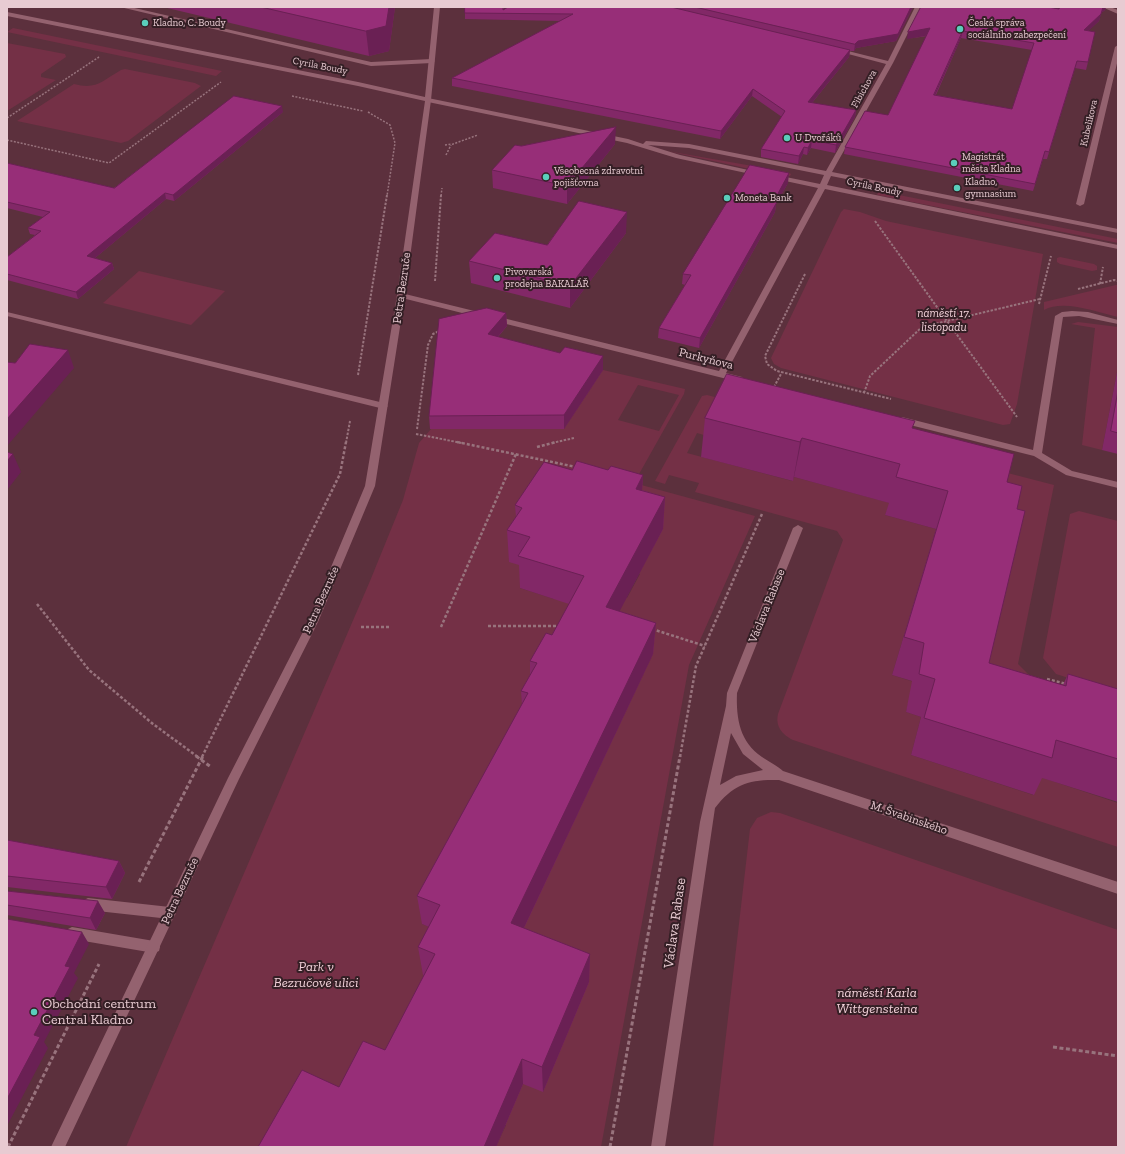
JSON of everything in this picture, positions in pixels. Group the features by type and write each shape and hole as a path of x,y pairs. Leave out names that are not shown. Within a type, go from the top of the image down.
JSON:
{"street":[{"name":"Cyrila Boudy","path":"123,7 371,64 432,61"},
{"name":"Petra Bezruče","path":"58,1147 234,778 312,622 370,486 401,295 428,100 437,7"},
{"name":"Fibichova","path":"825,180 890,63 918,7"},
{"path":"1105,7 1118,12"},
{"name":"Cyrila Boudy","path":"7,14 358,84 628,141 678,157 825,180 1118,231"},
{"name":"Kubelíkova","path":"1080,204 1118,47"},
{"path":"829,48 890,63"},
{"name":"Cyrila Boudy","path":"628,141 689,146 825,180 1118,247"},
{"path":"721,375 825,180"},
{"name":"Purkyňova","path":"401,295 774,388"},
{"path":"1037,454 1058,316 1063,313 1074,313 1118,322"},
{"path":"7,314 384,406"},
{"path":"892,417 1037,454 1069,473 1118,486"},
{"name":"Václava Rabase","path":"658,1147 709,810 732,693 798,528"},
{"name":"Václava Rabase","path":"730,706 733,726 742,746 758,762 791,778"},
{"name":"M. Švabinského","path":"709,810 714,799 723,789 744,778 767,774 791,778 1118,888"},
{"path":"72,902 170,913"},
{"path":"59,930 154,946"}],"path":[{"path":"7,118 99,57"},
{"path":"7,140 109,163 221,82"},
{"path":"126,908 201,760 340,474 354,399 395,143 390,125 369,112 332,104"},
{"path":"422,143 451,145 466,138 482,134"},
{"path":"444,158 451,145"},
{"path":"440,284 435,281 443,181"},
{"path":"871,215 1018,419"},
{"path":"806,273 765,356 765,361 769,366 782,372 894,400"},
{"path":"1077,289 1114,280 1118,281"},
{"path":"864,392 870,376 922,327 1048,297"},
{"path":"417,429 428,345 433,334 443,329"},
{"path":"774,388 782,372"},
{"path":"416,434 580,468"},
{"path":"537,447 574,438"},
{"path":"440,627 516,454"},
{"path":"610,1147 696,666 762,514"},
{"path":"37,604 89,670 153,724 210,767 234,778"},
{"path":"488,626 563,626"},
{"path":"361,627 391,627"},
{"path":"651,628 705,646"},
{"path":"1047,679 1067,685"},
{"path":"8,1147 112,939"},
{"path":"1053,1047 1118,1056"}],"green space":[{"path":"13,28 222,71 216,76 7,32"},
{"path":"7,43 65,54 66,57 41,74 41,77 56,80 7,111"},
{"path":"125,69 195,83 201,86 128,141 121,143 17,121 74,84 82,86 94,85"},
{"path":"667,151 787,172 791,174 787,177"},
{"path":"879,191 1118,239 1118,243 877,195"},
{"name":"náměstí 17. listopadu","path":"844,209 860,212 886,221 1043,254 1017,404 1010,424 1003,425 781,368 774,364 771,358 841,212"},
{"path":"1060,257 1094,264 1097,266 1097,270 1092,271 1060,264 1057,262 1057,258"},
{"path":"139,271 225,291 191,325 103,303"},
{"path":"1118,285 1118,317 1070,306 1052,307 1044,310 1044,302"},
{"path":"1078,322 1118,327 1118,367 1102,450 1082,445 1095,328 1071,324"},
{"name":"Park v Bezručově ulici","path":"603,370 685,389 684,394 634,483 755,516 689,665 601,1147 496,1147 506,1125 294,1147 126,1147 370,581 403,500 419,443 431,429 564,429","holes":["638,385 679,395 659,431 618,420","531,569 633,572 640,574 627,598 597,589 556,594 554,599 520,588","653,654 509,959 439,981 423,975 444,933 422,924"]},
{"path":"707,395 1054,485 1018,664 1038,684 973,701 1008,524 697,433 687,453 792,481 794,477 890,503 885,515 936,529 892,675 914,682 906,712 921,717 911,755 1033,795 1037,776 1118,803 1118,847 793,740 783,733 779,727 777,719 778,714 843,540 837,531 695,492 699,483 669,475 665,484 655,481 702,396"},
{"path":"1079,511 1118,521 1118,690 1094,686 1056,674 1043,658 1070,514"},
{"name":"náměstí Karla Wittgensteina","path":"771,812 780,813 1118,930 1118,1147 713,1147 750,829 757,818"}],"building":[{"path":"261,7 389,7 386,26 366,31"},
{"path":"465,7 503,7 503,10 508,7 671,7 850,50 808,102 856,110 836,145 812,140 808,148 804,147 799,156 761,149 785,111 753,89 721,131 452,78 573,14 465,13"},
{"path":"695,7 911,7 898,34 858,41 855,44"},
{"path":"921,7 1048,7 1059,9 1060,7 1103,7 1101,14 1084,30 1095,32 1088,62 1077,61 1049,152 1045,151 1035,184 845,147 865,111 888,115 930,28 908,32","holes":["963,31 1034,43 1012,109 934,95"]},
{"path":"234,96 282,106 173,195 165,193 87,256 112,263 76,292 7,274 7,257 41,231 28,228 50,212 7,202 7,163 114,188"},
{"path":"616,127 567,186 492,170 515,145 521,146"},
{"path":"750,165 789,173 774,201 777,202 700,338 659,328 691,275 683,274"},
{"path":"579,201 627,212 570,286 469,261 495,233 547,245"},
{"path":"487,308 506,313 488,334 560,353 565,347 603,356 564,415 429,416 439,319"},
{"path":"30,344 68,350 7,419 7,362 15,363"},
{"path":"727,374 915,421 912,428 1014,454 1007,482 1022,486 1017,509 1025,511 989,663 1066,686 1068,674 1118,689 1118,759 1056,740 1052,758 924,718 935,679 919,674 924,643 904,637 948,491 896,477 900,464 802,438 800,442 705,418"},
{"path":"1118,391 1118,433 1111,431"},
{"path":"7,452 13,454 7,461"},
{"path":"577,461 608,470 611,466 643,475 636,489 665,497 606,607 656,623 511,923 590,954 542,1067 522,1059 484,1147 258,1147 302,1070 339,1087 363,1041 385,1050 435,954 418,947 440,905 417,896 528,693 521,691 537,663 530,661 546,633 552,635 584,576 518,556 530,537 507,530 522,508 515,505 544,462 572,470"},
{"path":"7,840 119,861 106,887 7,876"},
{"path":"7,891 98,901 90,918 7,905"},
{"path":"7,919 82,932 65,966 70,967 34,1035 40,1037 7,1099"}],"place":[{"name":"Kladno, C. Boudy","path":"145,23"},
{"name":"Česká správa sociálního zabezpečení","path":"960,29"},
{"name":"U Dvořáků","path":"787,138"},
{"name":"Magistrát města Kladna","path":"954,163"},
{"name":"Všeobecná zdravotní pojišťovna","path":"546,177"},
{"name":"Kladno, gymnasium","path":"957,188"},
{"name":"Moneta Bank","path":"727,198"},
{"name":"Pivovarská prodejna BAKALÁŘ","path":"497,278"},
{"name":"Obchodní centrum Central Kladno","path":"34,1012"}]}
